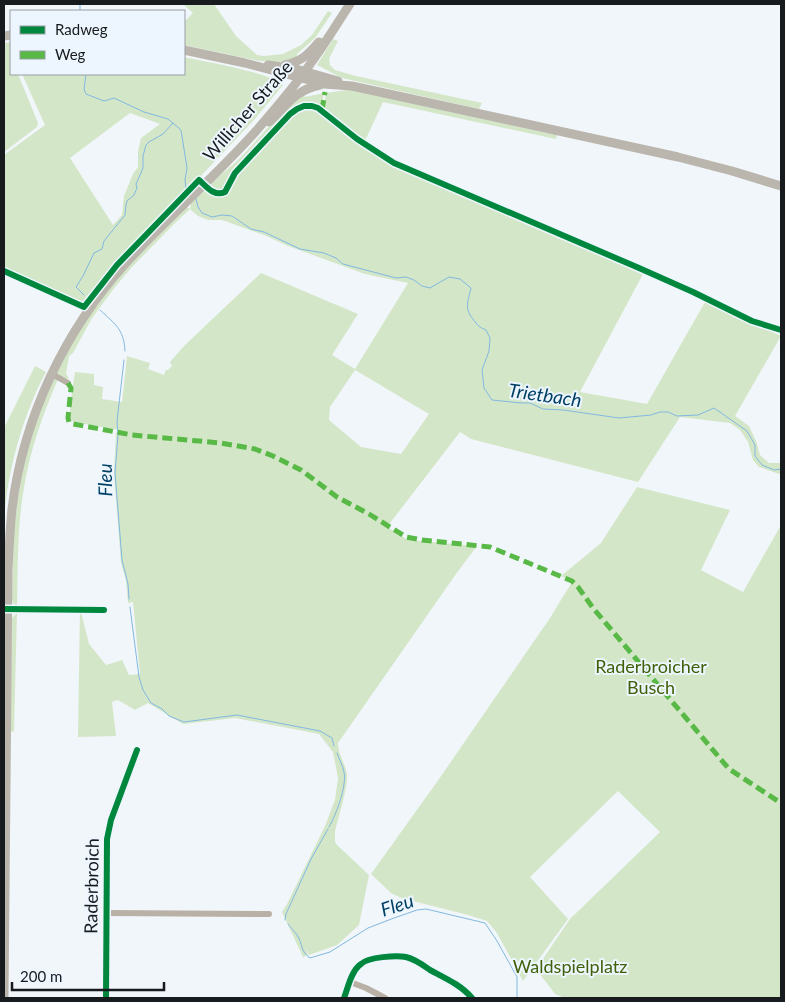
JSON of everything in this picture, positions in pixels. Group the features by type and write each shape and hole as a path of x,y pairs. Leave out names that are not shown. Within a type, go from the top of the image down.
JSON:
{"main road":[{"name":"Willicher Straße","path":"4,998 6,609 8,570 12,509 18,473 34,420 52,374 68,343 94,303 117,273 256,130 302,75 350,4"},
{"path":"282,66 307,56 340,20"},
{"path":"185,50 352,86"},
{"path":"245,63 296,69 302,75 324,84"},
{"path":"256,130 268,124 298,93 311,87 324,84 352,86 678,157 781,186"}],"street":[{"path":"52,374 68,382"},
{"path":"4,585 8,570"},
{"path":"6,609 104,610"},
{"name":"Raderbroich","path":"106,998 106,850 108,832 137,750"},
{"name":"Raderbroich","path":"106,914 269,914"},
{"path":"344,998 356,968 364,962 396,956 403,956 415,961 465,990 472,998"},
{"path":"350,982 385,998"}],"green space":[{"path":"183,4 214,4 236,36 257,55 264,56 283,54 301,45 312,35 328,11 332,13 315,38 297,54 297,59 283,62 260,61 185,45 185,21 193,13"},
{"path":"333,39 338,41 329,59 330,65 335,70 482,103 479,109 342,78 317,65"},
{"path":"10,42 10,75 18,75 38,123 37,127 4,152 4,43"},
{"path":"185,57 252,72 276,80 283,85 253,121 110,272 85,305 4,270 4,155 45,125 22,75 185,75","holes":["130,113 160,124 141,138 138,152 138,167 124,196 122,215 113,225 70,158"]},
{"path":"347,90 557,135 556,139 383,102 364,143 324,110 326,93"},
{"path":"303,93 305,97 324,93 321,108 305,105 290,112 236,170 223,190 221,192 213,190 211,184 240,158 278,116"},
{"path":"307,107 320,111 347,134 396,168 462,194 643,274 580,392 647,404 705,302 781,336 735,416 749,426 760,455 769,463 781,463 781,473 779,474 759,467 753,460 748,442 740,430 730,423 680,417 638,482 471,439 460,432 387,527 408,540 477,546 338,743 347,780 335,832 335,841 369,875 359,925 337,945 309,955 306,948 308,955 303,957 282,912 325,826 335,800 338,778 333,752 319,734 235,718 183,724 148,703 135,710 118,700 112,702 116,736 78,737 80,608 89,644 106,665 122,660 129,675 140,674 133,602 128,603 126,580 121,563 114,473 116,433 119,430 71,420 75,372 94,374 94,385 103,387 102,399 122,402 127,356 150,363 148,369 164,375 166,370 172,366 170,362 185,345 261,273 358,314 332,355 355,369 408,283 365,274 222,220 208,220 198,216 190,209 191,203 204,191 219,195 225,194 238,170 292,113","holes":["355,370 429,414 401,454 361,447 329,420 330,407"]},
{"path":"187,207 190,209 132,267 92,318 73,353 69,356 66,374 69,378 67,379 57,374 78,333 112,286"},
{"path":"35,366 46,372 23,425 9,483 4,520 4,428"},
{"path":"54,379 58,379 38,432 24,488 19,532 17,607 13,603 12,598 14,531 19,491 32,434"},
{"name":"Raderbroicher Busch","path":"637,487 730,510 701,570 743,592 781,525 781,998 565,998 555,994 536,969 570,919 660,832 618,791 530,877 568,919 523,981 497,933 487,921 401,898 391,893 371,874 550,618 572,582 561,576 601,543"},
{"path":"17,613 14,732 10,731 12,618"}],"waterway":[{"name":"Trietbach","path":"80,4 80,10"},
{"name":"Trietbach","path":"86,75 84,89 86,94 104,101 114,98 144,112 168,119 181,130 187,168 186,189"},
{"name":"Fleu","path":"84,295 76,287 94,253 102,249 104,241 125,215 127,201 134,195 137,188 136,184 143,168 143,156 146,145 163,134 173,123"},
{"name":"Trietbach","path":"196,199 202,213 212,217 232,216 251,229 264,232 300,249 324,253 336,258 343,264 396,278 406,277 422,286 430,288 449,277 460,279 471,288 468,310 472,318 478,326 486,330 490,338 489,351 482,370 484,388 492,400 530,403 543,409 619,418 651,415 660,412 668,412 677,416 698,415 714,408 747,431 755,445 755,456 762,465 774,470 781,469"},
{"name":"Fleu","path":"100,310 121,332 125,351"},
{"name":"Fleu","path":"124,360 117,421 118,435 115,473 122,560 128,584 129,599"},
{"name":"Fleu","path":"130,607 139,677 143,690 151,703 162,709 169,716 184,722 237,715 320,731 332,738 334,746"},
{"name":"Fleu","path":"329,827 338,808 345,778 337,753"},
{"name":"Fleu","path":"285,920 311,859 328,829"},
{"name":"Fleu","path":"288,924 299,938 303,950 310,958 330,952 368,928 417,910 426,909 485,923 517,977 517,997"}],"marked path":[{"path":"322,110 325,92"},
{"path":"68,383 71,388 68,418 69,422 73,424 132,435 221,443 255,449 301,470 337,497 406,537 490,547 572,581 729,769 781,803"}],"cycle path":[{"path":"4,271 84,307 117,265 199,180 214,192 225,192 235,173 290,114 304,106 312,106 318,108 357,139 394,163 639,268 752,321 781,330"},
{"path":"4,609 104,610"},
{"path":"106,998 107,839 111,820 137,750"},
{"path":"344,998 352,975 361,964 376,958 396,956 416,961 458,986 472,998"}],"park label":[{"name":"Waldspielplatz","path":"570,967"}]}
